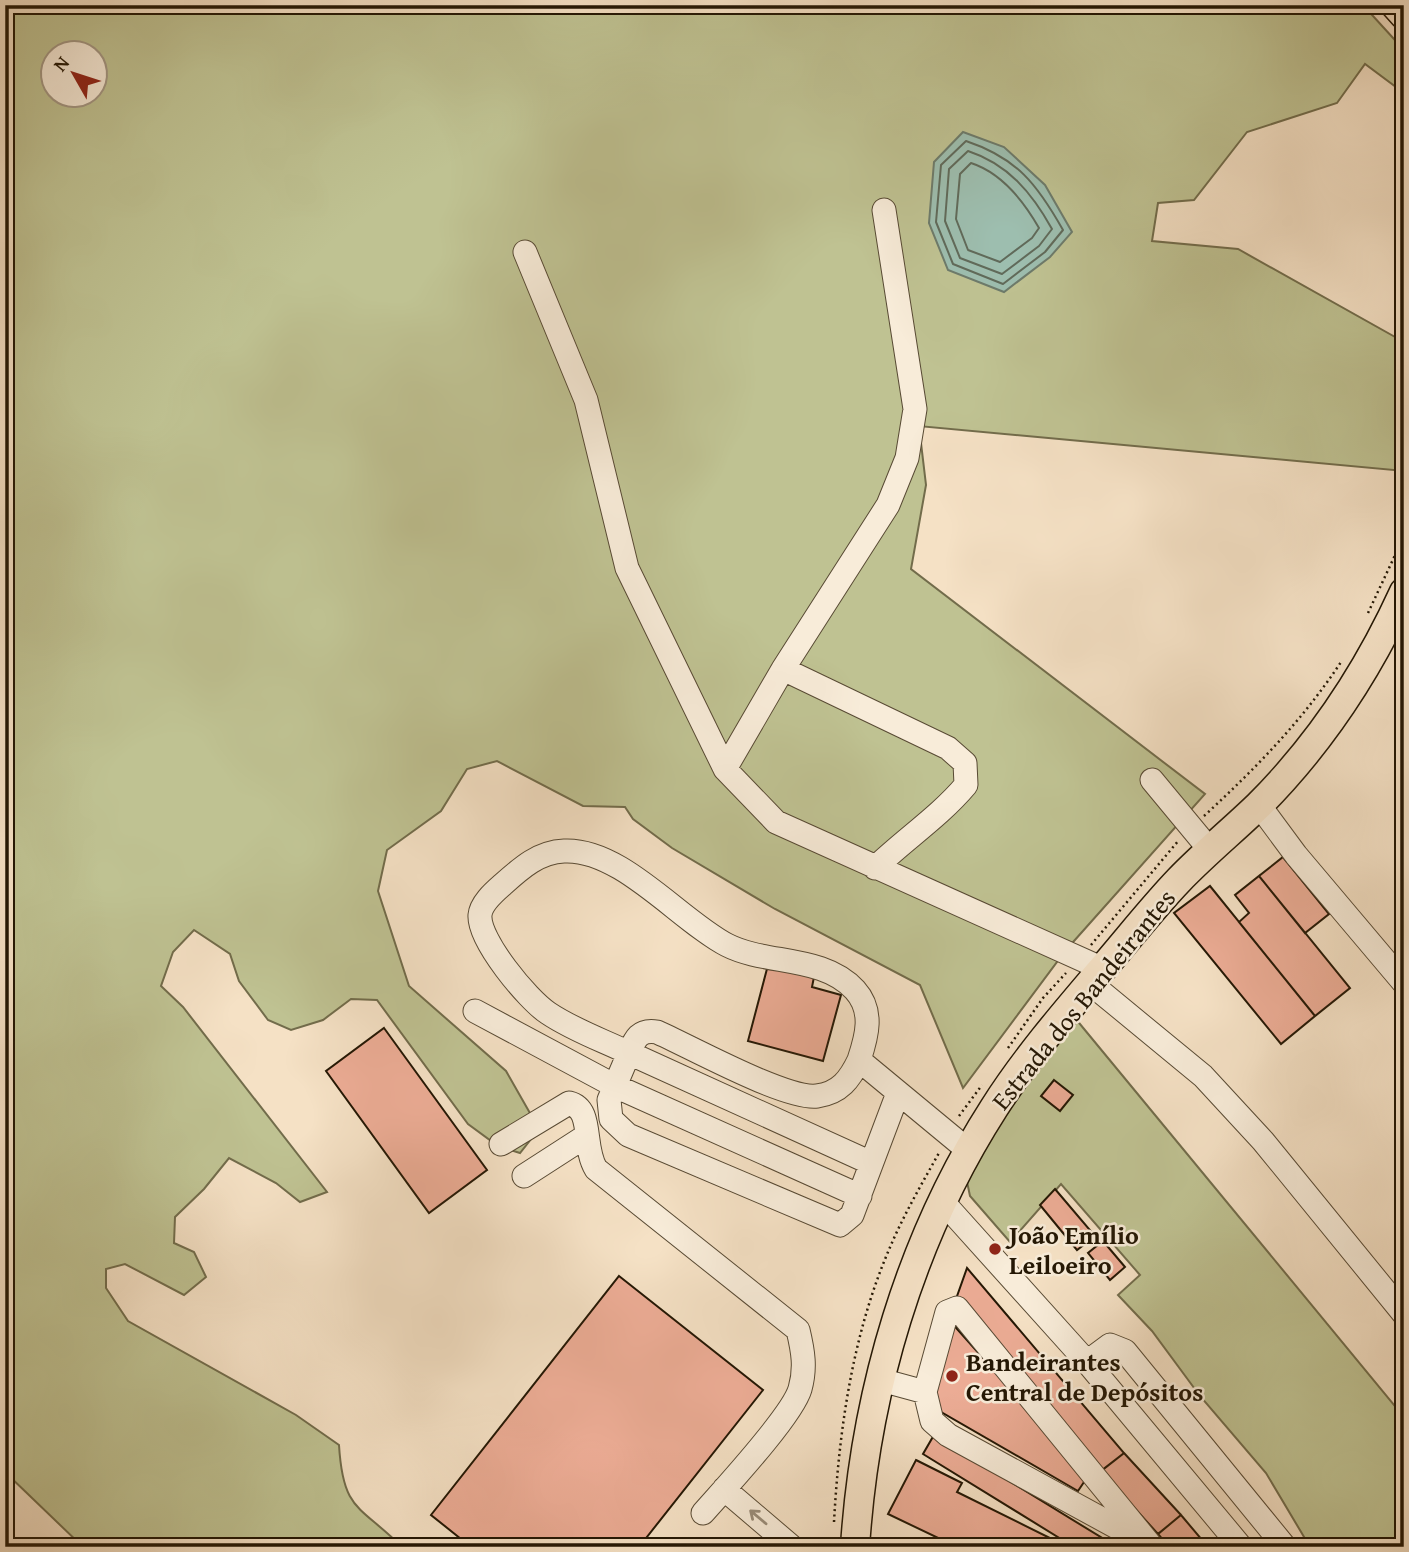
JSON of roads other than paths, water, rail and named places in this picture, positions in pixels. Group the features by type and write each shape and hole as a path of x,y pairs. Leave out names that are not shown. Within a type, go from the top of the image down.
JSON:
{"main road":[{"path":"1395,5 1404,15"},
{"name":"Estrada dos Bandeirantes","path":"855,1547 858,1492 880,1380 907,1283 943,1202 993,1108 1096,976 1178,880 1259,805 1345,701 1368,665 1404,592"}],"street":[{"path":"725,769 783,668 888,505 907,458 915,409 884,210"},
{"path":"525,252 586,400 627,568 725,769 776,822 1096,976 1203,1076 1289,1171 1404,1314"},
{"path":"783,668 948,748 965,763 966,785 944,811 910,834 875,868"},
{"path":"1152,780 1210,850"},
{"path":"1259,805 1296,855 1404,983"},
{"path":"871,1163 629,1053 548,1014 530,999 487,937 480,916 483,906 505,882 542,854 577,851 604,860 731,947 805,965 840,978 864,1000 868,1017 859,1059 842,1087 816,1096 774,1085 657,1032 647,1030 640,1034 629,1053 615,1086 608,1112 616,1127 628,1135 832,1224 840,1225 848,1220 860,1196 898,1093"},
{"path":"475,1011 615,1086 860,1196"},
{"path":"859,1059 970,1151"},
{"path":"501,1144 569,1103 578,1105 584,1111 590,1159 596,1168 798,1330 805,1360 800,1392 778,1424 703,1513"},
{"path":"524,1177 586,1136"},
{"path":"943,1202 1087,1362 1241,1547"},
{"path":"957,1308 1151,1546 948,1434 932,1421 925,1392 947,1312 957,1308"},
{"path":"1087,1362 1110,1345 1125,1351 1285,1547"},
{"path":"880,1380 925,1392"},
{"path":"724,1489 792,1547"}],"water":[{"path":"963,132 1004,147 1045,185 1072,232 1050,257 1004,292 948,270 929,223 934,162"}],"place":[{"name":"João Emílio Leiloeiro","path":"995,1249"},
{"name":"Bandeirantes Central de Depósitos","path":"952,1376"}]}
